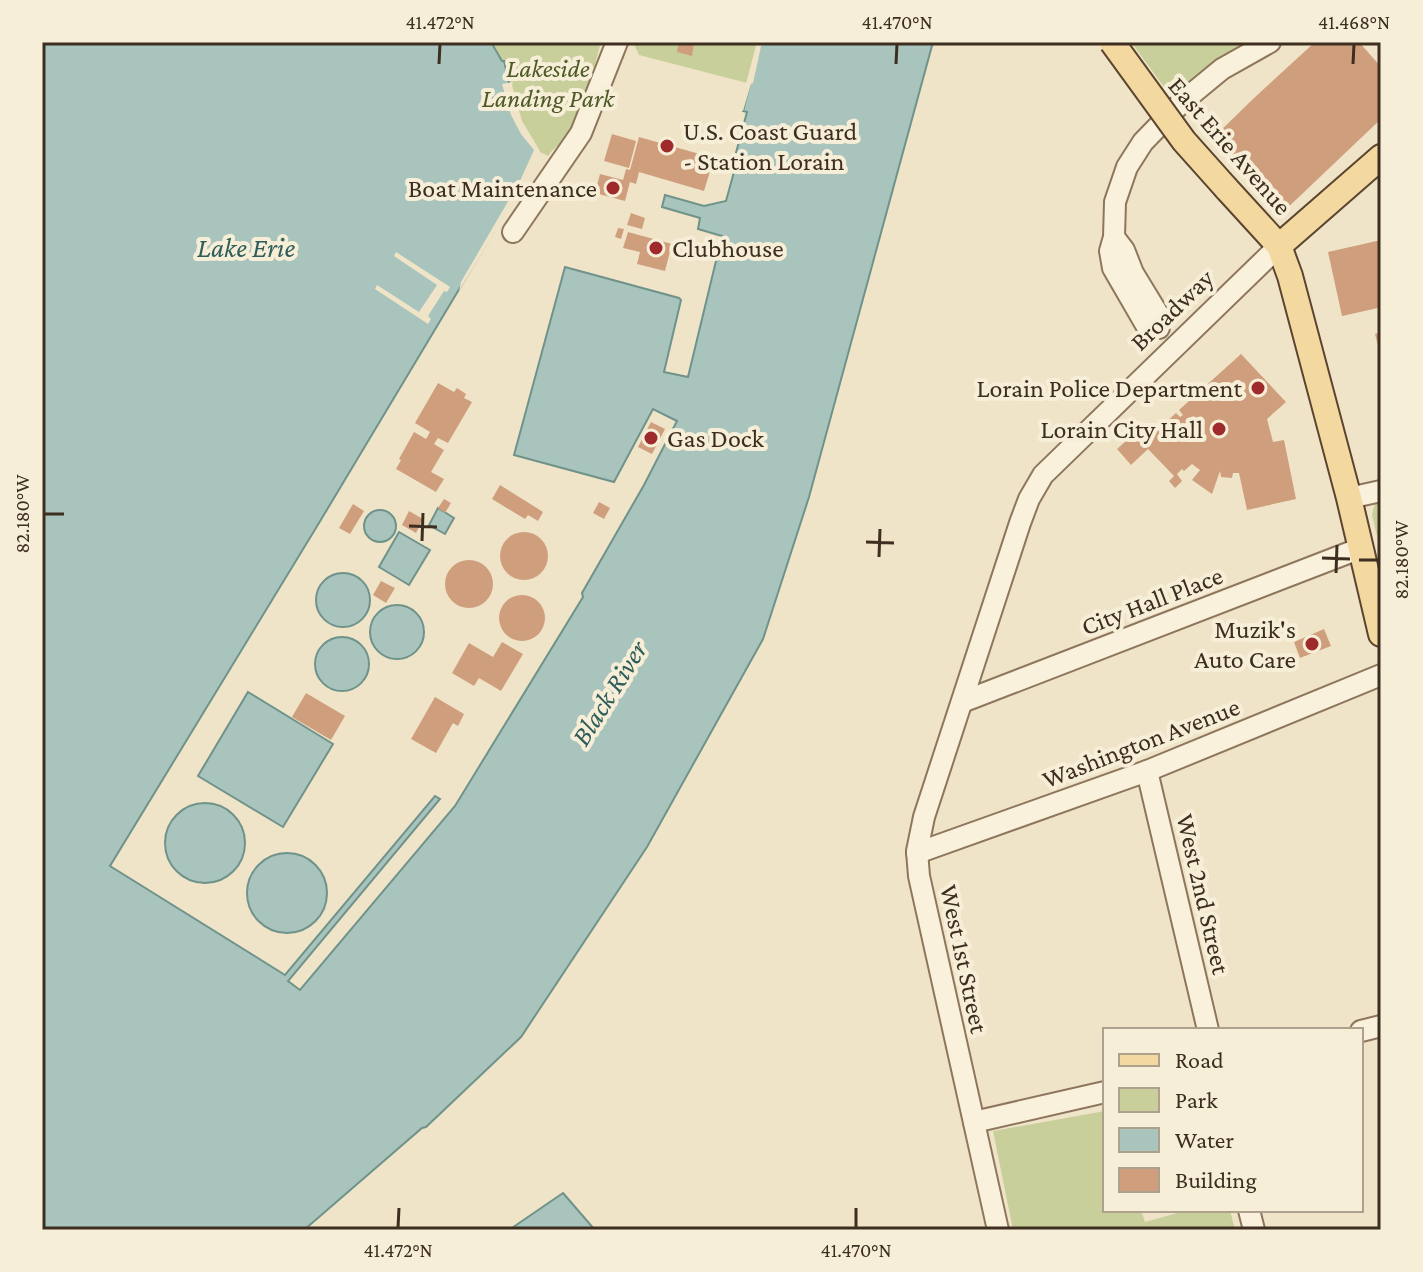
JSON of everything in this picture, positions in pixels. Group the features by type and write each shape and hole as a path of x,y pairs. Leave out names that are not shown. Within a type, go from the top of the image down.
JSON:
{"main road":[{"name":"East Erie Avenue","path":"1112,42 1184,141 1279,246"},
{"name":"Broadway","path":"1279,246 1381,157"},
{"path":"1279,246 1290,276 1349,498 1381,634"}],"street":[{"path":"513,232 581,133 617,42"},
{"path":"1176,346 1159,328 1146,325 1113,268 1110,251 1118,189 1143,142 1182,102 1222,69 1270,42"},
{"name":"Broadway","path":"962,702 1020,523 1043,475 1279,246"},
{"path":"1349,498 1381,491"},
{"name":"City Hall Place","path":"962,702 1361,548"},
{"name":"Washington Avenue","path":"917,853 1147,771 1381,675"},
{"name":"West 1st Street","path":"962,702 924,817 917,853 919,876 998,1230"},
{"name":"West 2nd Street","path":"1147,771 1208,1028"},
{"path":"974,1122 1103,1092"}],"green space":[{"name":"Lakeside Landing Park","path":"491,42 601,42 578,117 566,138 548,156 536,150 528,139"},
{"path":"633,42 761,42 751,84 639,55"},
{"path":"1131,42 1254,42 1172,98"},
{"path":"1381,498 1381,553 1372,515 1374,506"},
{"path":"1103,1111 1103,1212 1142,1212 1145,1222 1181,1212 1230,1212 1235,1230 1013,1230 993,1131"}],"water":[{"name":"Lake Erie","path":"42,42 491,42 504,61 518,122 536,150 530,171 110,866 285,975 435,796 440,799 288,981 300,990 455,806 583,597 582,593 677,421 653,409 614,482 514,455 565,267 679,298 664,372 688,377 722,236 698,229 700,218 662,207 665,195 704,206 726,201 747,112 743,111 761,42 933,42 809,497 763,639 647,847 521,1037 426,1127 304,1230 42,1230"},
{"path":"438,508 454,518 445,534 429,525"},
{"path":"380,510 391,515 396,526 391,537 380,542 369,537 364,526 369,515"},
{"path":"399,532 430,550 409,585 379,567"},
{"path":"343,573 362,581 370,600 362,619 343,627 324,619 316,600 324,581"},
{"path":"397,605 416,613 424,632 416,651 397,659 378,651 370,632 378,613"},
{"path":"342,637 361,645 369,664 361,683 342,691 323,683 315,664 323,645"},
{"path":"248,692 333,744 283,827 198,776"},
{"path":"197,803 213,803 234,814 245,835 245,851 234,872 213,883 197,883 183,877 171,865 165,851 165,835 171,821 183,809"},
{"path":"279,853 295,853 316,864 327,885 327,901 316,922 295,933 279,933 265,927 253,915 247,901 247,885 253,871 265,859"},
{"path":"563,1193 595,1230 509,1230"}],"pier":[{"path":"757,42 762,42 743,111 739,110"},
{"path":"513,82 522,121 540,151 533,173 459,291 461,282 520,181 534,150 511,115 502,84"},
{"path":"396,252 450,287 428,316 431,319 428,324 375,289 377,285 419,312 437,285 394,256"}],"building":[{"path":"679,42 694,44 692,56 677,52"},
{"path":"1315,42 1359,42 1381,67 1381,119 1281,214 1213,138"},
{"path":"612,134 636,141 629,168 604,161"},
{"path":"639,137 714,158 704,191 639,172 636,184 630,182 625,201 595,193 600,174 623,180 626,169 630,170"},
{"path":"631,213 645,218 642,229 627,225"},
{"path":"618,228 624,229 621,239 615,237"},
{"path":"628,232 672,244 665,271 637,264 640,252 623,248"},
{"path":"1381,240 1381,315 1378,308 1342,316 1328,252"},
{"path":"1381,332 1381,353 1380,353 1375,334"},
{"path":"1241,354 1286,402 1267,419 1273,442 1284,440 1296,499 1247,510 1239,473 1233,473 1232,478 1221,477 1220,471 1212,494 1192,480 1200,470 1192,464 1177,474 1182,481 1175,488 1169,481 1174,476 1148,449 1131,465 1117,449 1136,432 1145,442 1176,413 1180,417 1183,415 1179,410"},
{"path":"438,383 454,392 457,388 466,394 464,398 472,402 448,443 438,438 434,444 444,450 431,472 444,479 436,492 396,469 414,432 426,439 430,432 415,423"},
{"name":"Gas Dock","path":"651,422 665,429 652,454 638,447"},
{"path":"500,485 543,512 538,521 528,515 525,519 492,499"},
{"path":"444,499 451,503 445,513 438,508"},
{"path":"599,502 610,508 604,519 593,513"},
{"path":"353,504 364,511 350,534 339,528"},
{"path":"409,511 423,519 416,533 402,525"},
{"path":"524,532 541,539 548,556 541,573 524,580 507,573 500,556 507,539"},
{"path":"469,560 486,567 493,584 486,601 469,608 452,601 445,584 452,567"},
{"path":"381,581 395,588 386,603 373,595"},
{"path":"522,595 538,602 545,618 538,634 522,641 506,634 499,618 506,602"},
{"name":"Muzik's Auto Care","path":"1324,629 1331,646 1300,658 1294,642"},
{"path":"502,642 523,654 501,691 479,678 474,686 452,673 469,643 493,657"},
{"path":"306,693 345,716 331,740 292,717"},
{"path":"435,697 464,714 458,726 453,723 436,753 411,739"}],"place":[{"name":"U.S. Coast Guard - Station Lorain","path":"667,146"},
{"name":"Boat Maintenance","path":"613,188"},
{"name":"Clubhouse","path":"656,248"},
{"name":"Lorain Police Department","path":"1258,388"},
{"name":"Lorain City Hall","path":"1219,429"},
{"name":"Gas Dock","path":"651,438"},
{"name":"Muzik's Auto Care","path":"1312,644"}],"water label":[{"name":"Black River","path":"609,693"}]}
